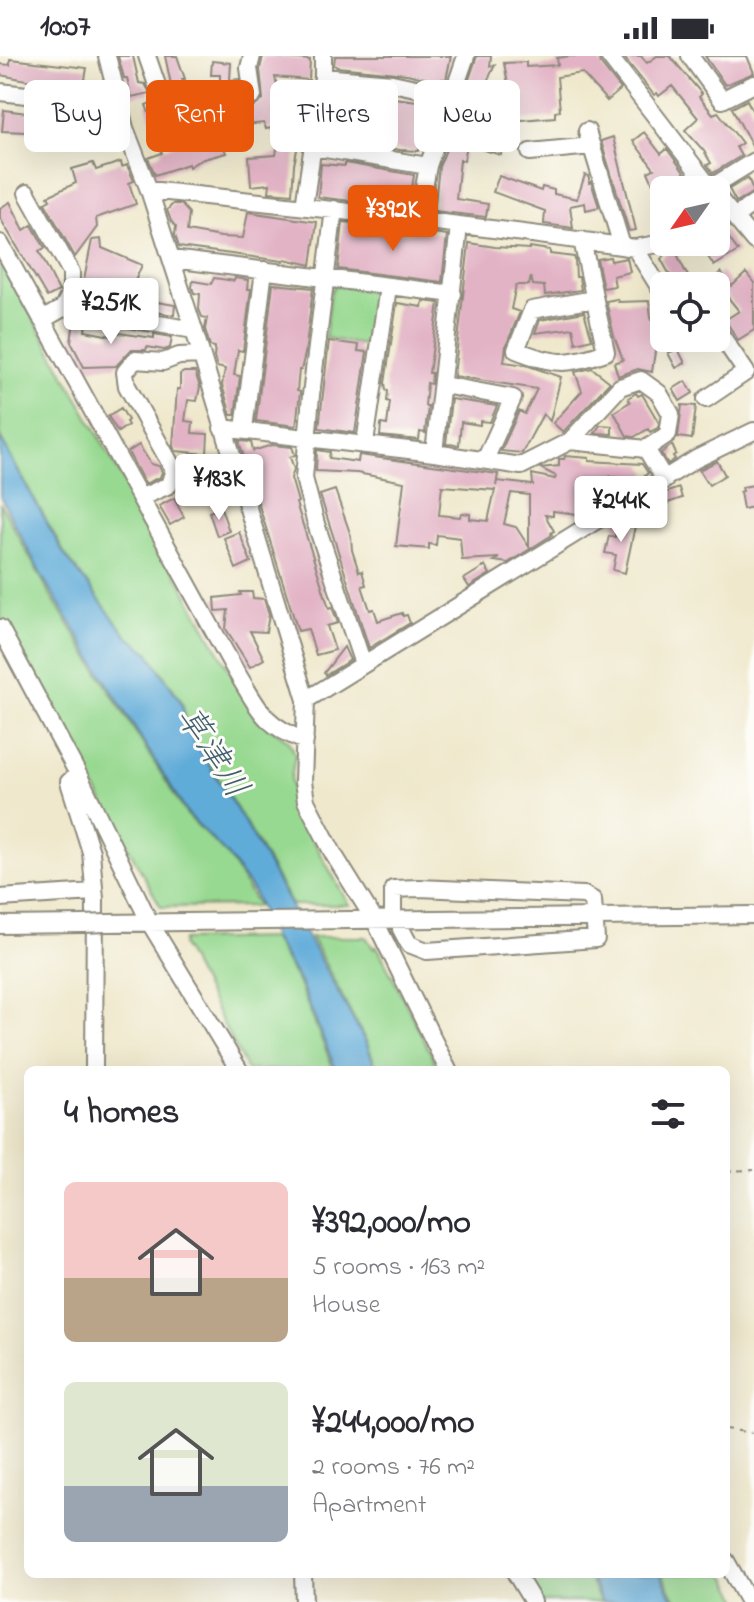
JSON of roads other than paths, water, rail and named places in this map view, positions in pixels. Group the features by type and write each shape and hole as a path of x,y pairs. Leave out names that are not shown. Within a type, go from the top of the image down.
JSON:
{"street":[{"path":"107,56 125,128 172,259 306,700 303,782 306,801 334,855 375,921 446,1066"},
{"path":"147,56 155,80"},
{"path":"251,80 252,56"},
{"path":"323,56 323,80"},
{"path":"458,80 466,56"},
{"path":"609,56 700,176"},
{"path":"690,56 722,100 754,84"},
{"path":"323,77 414,88"},
{"path":"0,92 24,95"},
{"path":"530,152 590,138 628,247 650,276"},
{"path":"304,206 312,152"},
{"path":"343,152 428,166"},
{"path":"418,221 433,152"},
{"path":"730,188 754,161"},
{"path":"149,190 375,213 628,247 650,244"},
{"path":"27,193 71,272 71,292 63,308 42,320"},
{"path":"730,202 754,203"},
{"path":"334,209 304,478 363,664"},
{"path":"730,214 754,241"},
{"path":"434,453 459,226"},
{"path":"582,240 606,352 581,361 559,364 516,350 532,310 594,299"},
{"path":"0,243 235,670 273,726 305,741"},
{"path":"172,259 453,294"},
{"path":"244,429 264,270"},
{"path":"365,443 388,287"},
{"path":"63,308 194,330"},
{"path":"706,399 746,372 730,349"},
{"path":"142,497 169,485 174,470 127,386 125,372 135,360 163,362 179,356 201,355"},
{"path":"222,428 365,443 521,466 570,441 620,387 641,380 659,393 671,414 668,434 646,449 570,441"},
{"path":"443,385 513,398 485,460"},
{"path":"306,700 696,459 754,431"},
{"path":"646,449 665,480"},
{"path":"0,628 73,778 150,923 237,1066"},
{"path":"0,643 73,778 91,852 94,892 94,1066"},
{"path":"393,912 393,889 584,895 593,900 596,939 427,951 409,944 401,929"},
{"path":"0,898 94,892"},
{"path":"0,925 754,915"},
{"path":"730,1568 749,1602"},
{"path":"303,1578 304,1602"},
{"path":"509,1578 523,1602"},
{"path":"518,1578 533,1602"}],"water":[{"path":"0,438 64,554 127,636 148,652 181,702 188,731 249,830 367,1045 375,1066 334,1066 300,982 273,938 254,893 228,856 187,813 42,576 0,496"},
{"path":"591,1578 662,1578 675,1602 602,1602"}],"water label":[{"name":"草津川","path":"214,751"}]}
